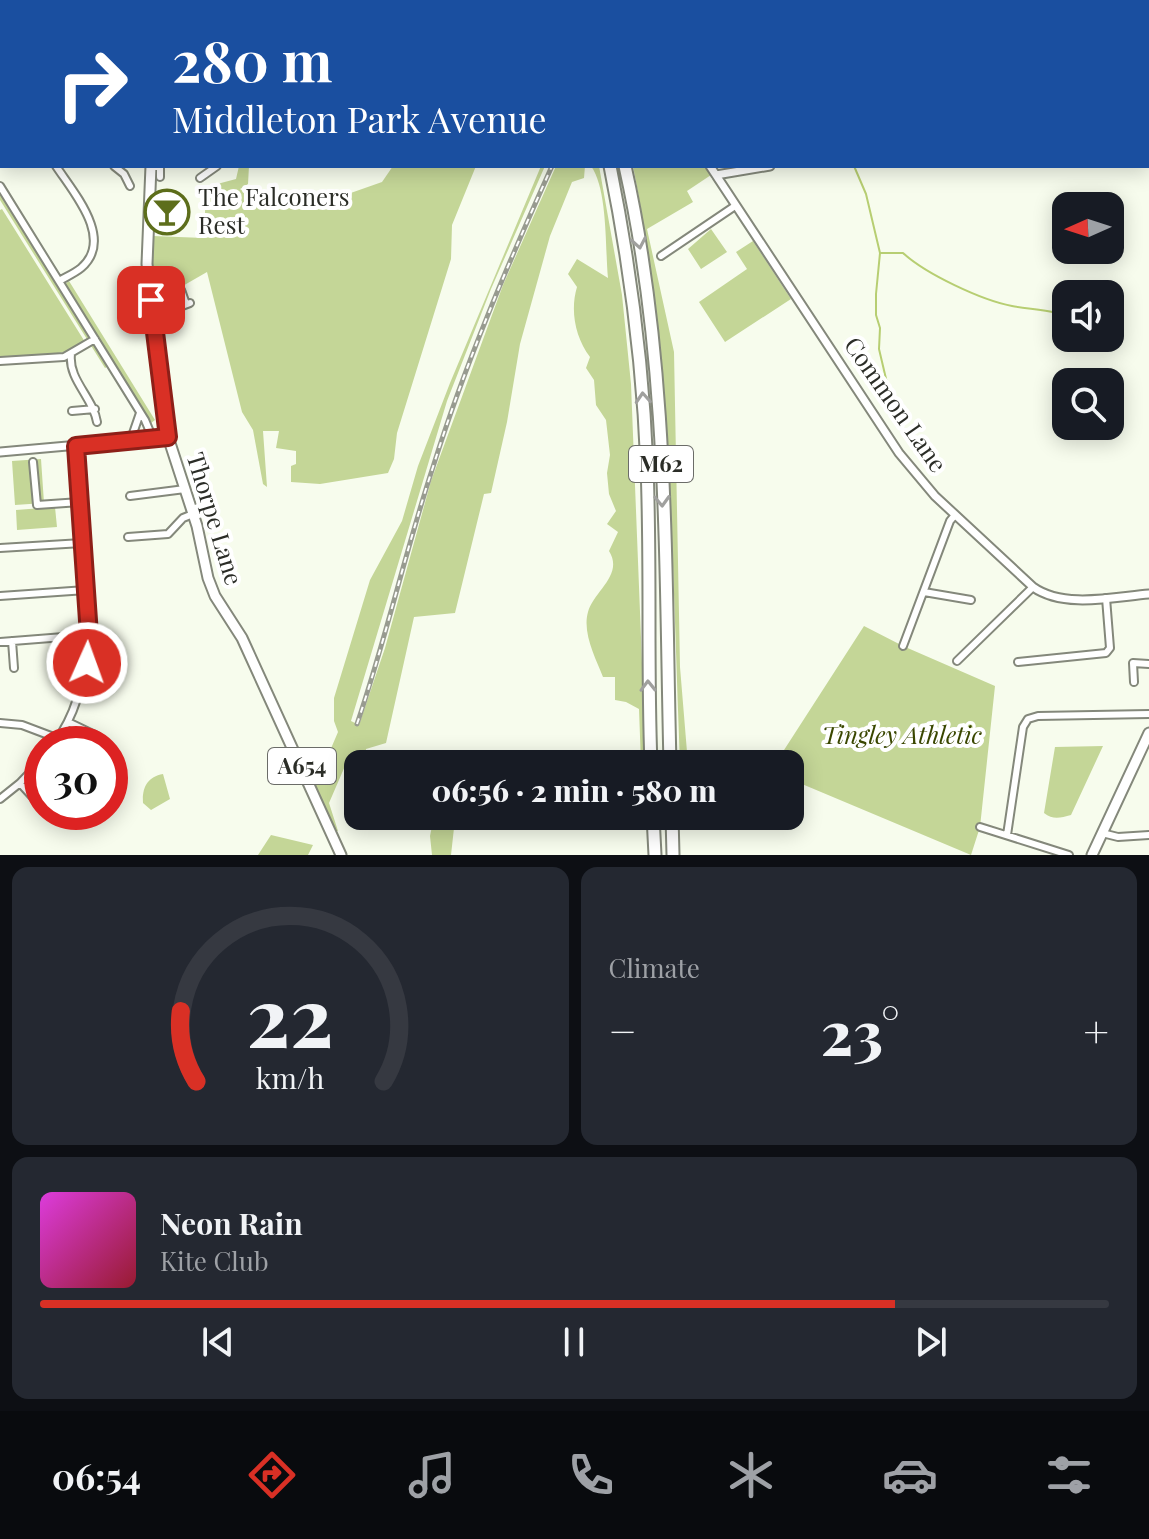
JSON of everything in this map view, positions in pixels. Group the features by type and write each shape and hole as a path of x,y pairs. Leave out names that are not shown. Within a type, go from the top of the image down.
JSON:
{"highway":[{"name":"M62","path":"610,168 631,286 641,369 647,468 651,750"},
{"name":"M62","path":"625,168 644,272 655,368 670,750"},
{"path":"654,830 655,855"},
{"path":"672,830 673,855"}],"main road":[{"name":"Thorpe Lane","path":"156,168 147,264 168,437 215,596 242,638 341,855"},
{"path":"1092,855 1146,746 1149,733"}],"street":[{"path":"57,168 90,221 94,236 93,251 83,267 59,281"},
{"path":"116,168 124,174 130,186"},
{"path":"157,168 160,177"},
{"path":"200,178 214,168"},
{"name":"Common Lane","path":"711,168 899,453 921,481 955,515 1033,587 1046,595 1063,599 1149,594"},
{"path":"716,175 751,168"},
{"path":"0,186 153,439"},
{"path":"661,256 735,206"},
{"path":"153,317 188,304 181,290"},
{"path":"0,361 64,357 95,339"},
{"path":"71,354 73,372 95,409 97,422"},
{"path":"72,411 95,409"},
{"path":"130,442 140,413"},
{"path":"0,452 168,437"},
{"path":"65,726 87,663 89,635 76,446"},
{"path":"33,462 37,505 80,502"},
{"path":"130,496 185,489"},
{"path":"128,537 141,540 168,534 183,518 193,514"},
{"path":"903,646 955,515"},
{"path":"0,548 82,543"},
{"path":"957,661 1033,587"},
{"path":"0,596 86,590"},
{"path":"924,592 971,600"},
{"path":"1018,662 1108,652 1106,598"},
{"path":"0,642 89,635"},
{"path":"12,641 14,668"},
{"path":"1134,682 1133,663 1148,663 1145,671"},
{"path":"1007,835 1023,727 1028,719 1038,716 1149,714"},
{"path":"68,722 76,726"},
{"path":"0,723 24,726"},
{"path":"0,799 24,779"},
{"path":"20,783 24,787"},
{"path":"980,827 1069,855"},
{"path":"1102,833 1118,837 1149,835"}],"green space":[{"path":"239,168 249,168 248,184 240,189 254,200 308,208 382,182 392,168 475,168 452,225 451,259 397,433 394,459 388,473 320,484 291,482 291,466 296,464 296,451 276,448 279,431 263,431 267,487 263,484 253,430 242,412 207,272 174,291 170,277 153,281 153,236 204,238 206,187 236,179"},
{"path":"540,168 544,168 491,289 447,401 351,721 359,725 385,648 431,481 503,285 555,168 585,168 584,178 572,182 550,236 520,344 491,493 484,494 455,613 414,617 386,743 366,750 344,750 344,768 329,803 338,831 335,831 315,786 338,732 334,721 334,698 370,580 402,521 418,466"},
{"path":"592,168 599,168 622,295 631,384 645,750 640,750 639,709 615,700 615,677 603,677 587,628 591,604 611,575 613,560 609,551 618,532 607,524 616,511 609,494 607,473 610,455 606,420 596,405 594,380 586,368 590,357 577,332 574,314 577,287 568,274 577,259 608,278 600,189"},
{"path":"633,168 706,168 711,175 687,191 693,202 647,229 674,352 680,667 687,750 680,750 668,464 656,314"},
{"path":"0,190 106,361 107,367 0,200"},
{"path":"2,209 85,342 73,350 0,358"},
{"path":"711,229 727,252 701,269 688,249"},
{"path":"753,241 791,299 725,342 699,302 747,269 736,252"},
{"path":"69,281 155,420 151,423 65,284"},
{"path":"41,459 44,503 15,505 12,461"},
{"path":"55,507 57,527 17,530 16,510"},
{"name":"Tingley Athletic","path":"864,626 995,686 980,827 971,855 804,785 804,750 784,750"},
{"path":"1103,746 1071,815 1057,818 1044,813 1055,747"},
{"path":"163,774 170,799 151,810 143,803 143,793 149,781"},
{"path":"431,830 454,830 451,855 432,855"},
{"path":"271,835 313,845 308,855 258,855"}],"waterway":[{"path":"855,168 866,194 880,253 876,315 880,328 879,349 887,383"},
{"path":"880,253 903,253 939,277 985,298 1052,312"}],"railway":[{"path":"357,724 445,429 488,315 551,168"}],"place":[{"name":"The Falconers Rest","path":"167,212"}],"route":[{"path":"87,663 89,635 76,446 168,437 151,300"}]}
